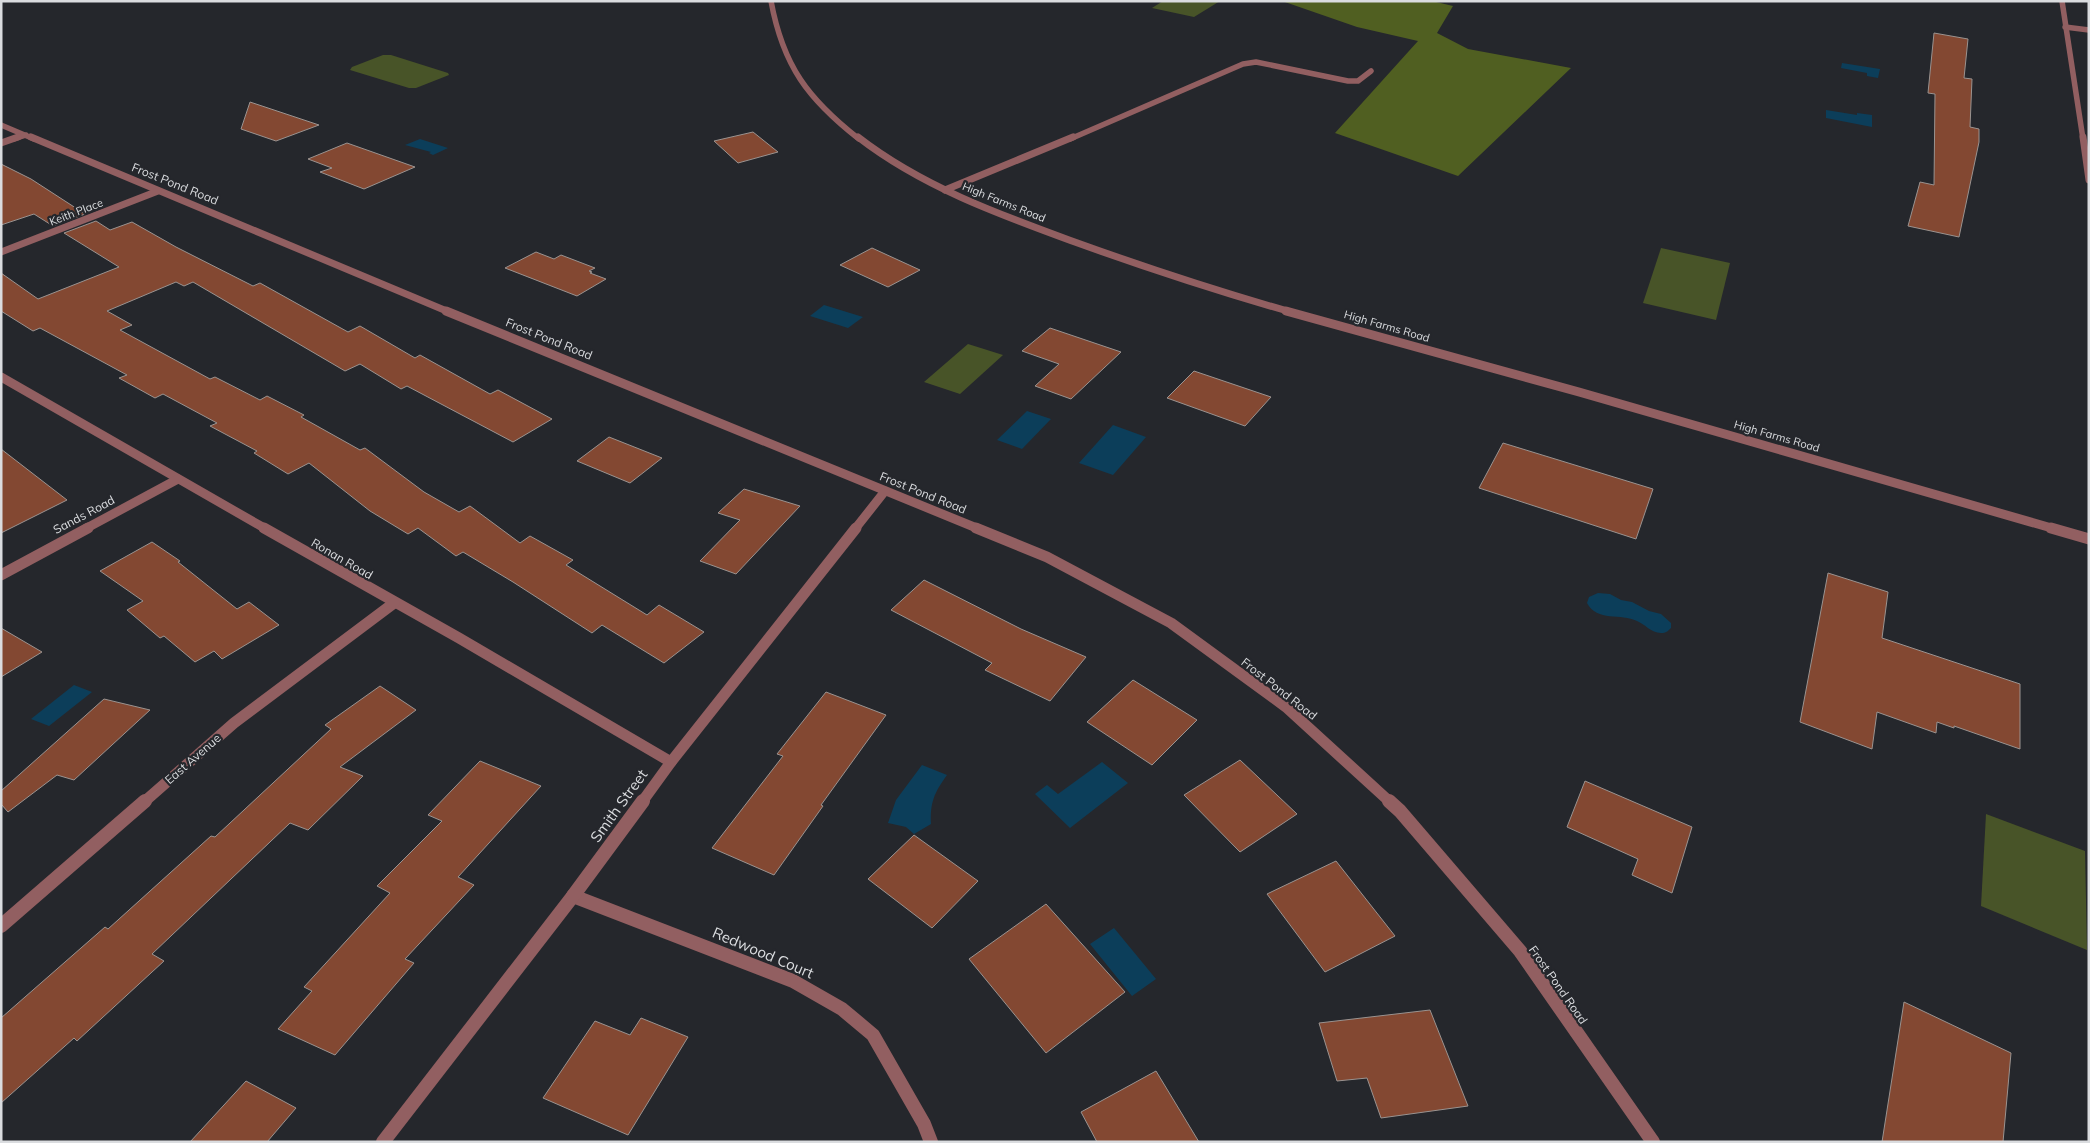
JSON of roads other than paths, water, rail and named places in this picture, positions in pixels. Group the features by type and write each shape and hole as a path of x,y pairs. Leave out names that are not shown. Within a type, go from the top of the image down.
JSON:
{"street":[{"name":"High Farms Road","path":"771,1 780,46 797,77 812,98 830,116 868,145 908,170 945,190 1034,227 1149,269 1206,286 1704,427 2089,539"},
{"path":"2062,1 2089,180"},
{"path":"2065,27 2089,30"},
{"path":"945,190 1128,115 1243,64 1256,62 1348,81 1358,81 1371,71"},
{"name":"Frost Pond Road","path":"1,125 1047,557 1171,623 1286,707 1400,811 1520,951 1653,1142"},
{"path":"1,143 26,135"},
{"name":"Keith Place","path":"1,252 158,191"},
{"name":"Ronan Road","path":"1,377 671,762"},
{"name":"Sands Road","path":"1,574 178,479"},
{"name":"Smith Street","path":"383,1142 573,896 671,762 885,491"},
{"name":"East Avenue","path":"1,926 234,723 394,603"},
{"name":"Redwood Court","path":"573,896 793,980 842,1009 872,1035 924,1124 931,1142"}],"water":[{"path":"1842,63 1880,69 1878,78 1867,76 1867,73 1841,68"},
{"path":"1826,110 1857,115 1857,113 1872,115 1872,127 1826,118"},
{"path":"420,139 448,148 433,155 429,153 431,152 405,145"},
{"path":"824,305 863,317 848,328 810,316"},
{"path":"1027,411 1051,419 1022,449 997,440"},
{"path":"1113,425 1146,437 1113,475 1079,463"},
{"path":"1598,593 1610,594 1649,611 1661,614 1671,623 1671,628 1666,632 1657,633 1640,622 1631,619 1597,613 1587,603 1589,597"},
{"path":"74,685 92,692 49,726 31,719"},
{"path":"1102,762 1128,783 1070,828 1035,794 1047,785 1058,794"},
{"path":"922,765 947,775 934,798 931,810 931,824 914,834 906,827 888,823 896,800"},
{"path":"1114,928 1156,979 1132,996 1090,944"}]}
